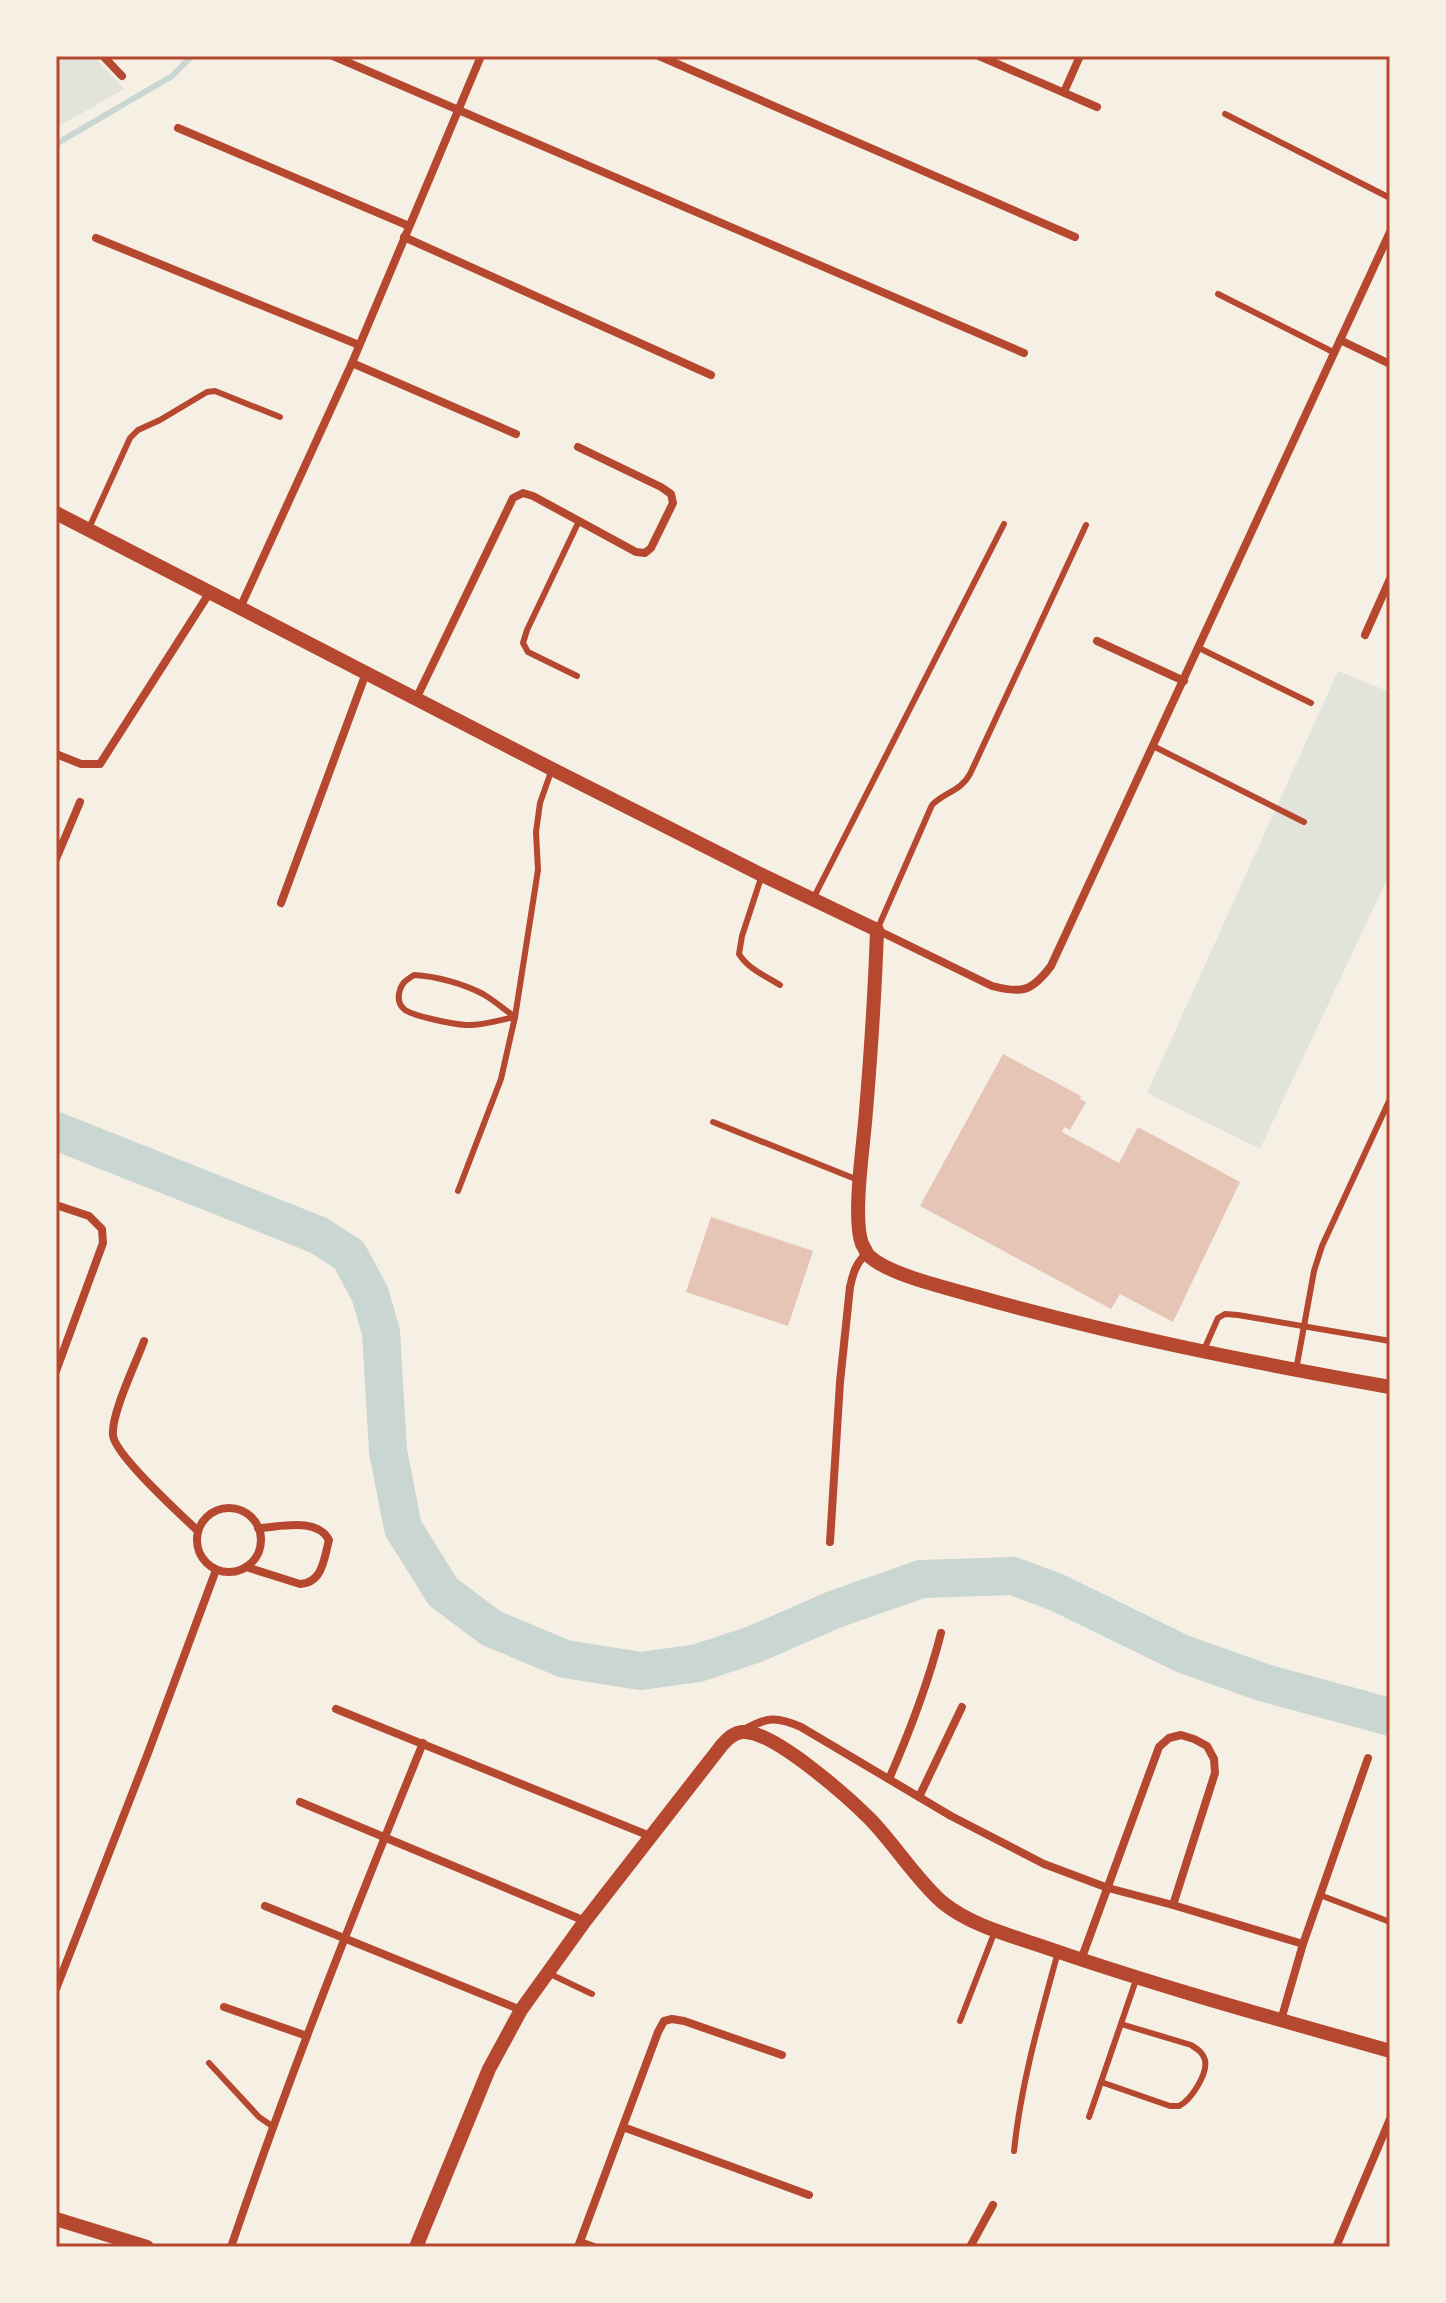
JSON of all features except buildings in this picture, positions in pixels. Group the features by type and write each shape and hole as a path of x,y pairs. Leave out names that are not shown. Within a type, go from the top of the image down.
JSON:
{"street":[{"path":"103,56 122,76"},
{"path":"333,56 1024,353"},
{"path":"240,608 352,363 481,56"},
{"path":"659,56 1075,237"},
{"path":"979,56 1097,107"},
{"path":"1064,92 1080,56"},
{"path":"178,128 409,226"},
{"path":"56,513 762,875 992,986 1024,990 1039,982 1058,952 1390,232"},
{"path":"404,237 711,375"},
{"path":"96,238 359,345"},
{"path":"1340,340 1390,364"},
{"path":"352,363 516,434"},
{"path":"416,699 513,498 523,493 533,496 636,552 645,553 651,548 673,503 671,494 578,447"},
{"path":"1365,635 1390,579"},
{"path":"56,754 81,764 100,764 210,592"},
{"path":"1097,641 1184,681"},
{"path":"281,903 366,673"},
{"path":"56,859 80,802"},
{"path":"877,930 860,1181 861,1241 867,1253 895,1270 1069,1322 1203,1352 1390,1387"},
{"path":"56,1205 89,1216 102,1229 103,1243 56,1371"},
{"path":"830,1542 840,1382 850,1287 859,1260 867,1253"},
{"path":"144,1341 113,1425 112,1438 149,1483 198,1531"},
{"path":"222,1509 244,1512 252,1518 261,1536 258,1554 246,1567 231,1572 216,1570 202,1558 198,1549 198,1531 212,1513 222,1509"},
{"path":"246,1567 300,1584 315,1580 322,1569 329,1540 322,1530 306,1525 258,1528"},
{"path":"56,1989 216,1570"},
{"path":"889,1779 925,1692 941,1633"},
{"path":"919,1797 962,1707"},
{"path":"336,1709 650,1836"},
{"path":"416,2247 489,2069 521,2010 585,1921 722,1745 769,1718 801,1727 951,1816 1044,1864 1108,1888 1303,1944"},
{"path":"741,1732 771,1740 829,1783 868,1817 924,1884 944,1903 966,1917 1081,1960 1390,2051"},
{"path":"1081,1960 1159,1747 1169,1738 1181,1735 1207,1746 1214,1759 1215,1773 1173,1905"},
{"path":"231,2247 272,2126 343,1938 423,1743"},
{"path":"1281,2020 1303,1944 1368,1758"},
{"path":"300,1802 585,1921"},
{"path":"265,1906 521,2010"},
{"path":"224,2007 307,2036"},
{"path":"594,2247 579,2245 664,2021 684,2021 782,2055"},
{"path":"1336,2247 1390,2119"},
{"path":"623,2127 809,2195"},
{"path":"970,2247 993,2205"},
{"path":"56,2219 147,2247"}],"lane":[{"path":"1225,114 1390,198"},
{"path":"1218,294 1335,353"},
{"path":"89,528 130,438 138,430 207,392 215,391 280,417"},
{"path":"577,676 528,652 523,643 579,521"},
{"path":"813,899 1004,524"},
{"path":"877,930 932,805 941,796 957,790 970,774 1086,525"},
{"path":"1199,648 1311,703"},
{"path":"1153,746 1304,822"},
{"path":"458,1191 501,1079 515,1017 538,870 536,832 540,803 552,769"},
{"path":"762,875 739,954 753,969 780,985"},
{"path":"414,975 423,976 469,988 515,1017 463,1025 411,1013 399,1003 399,994 404,981 414,975"},
{"path":"1296,1370 1314,1271 1322,1246 1390,1099"},
{"path":"713,1122 860,1181"},
{"path":"1203,1352 1218,1318 1225,1314 1390,1341"},
{"path":"1320,1895 1390,1922"},
{"path":"960,2021 996,1930"},
{"path":"1014,2151 1026,2069 1058,1951"},
{"path":"548,1973 592,1994"},
{"path":"1089,2117 1137,1976"},
{"path":"1101,2082 1170,2106 1179,2106 1194,2094 1205,2068 1205,2058 1191,2045 1121,2024"},
{"path":"209,2063 250,2108 272,2126"}],"shaded area":[{"path":"56,56 94,56 124,89 56,128"},
{"path":"1338,671 1390,692 1390,873 1260,1149 1147,1093"}],"waterway":[{"path":"56,144 172,76 192,56"},
{"path":"56,1131 318,1235 349,1255 370,1294 381,1332 388,1451 403,1528 443,1592 491,1628 565,1659 641,1671 698,1663 921,1579 1013,1576 1056,1592 1183,1654 1265,1683 1390,1717"}]}
